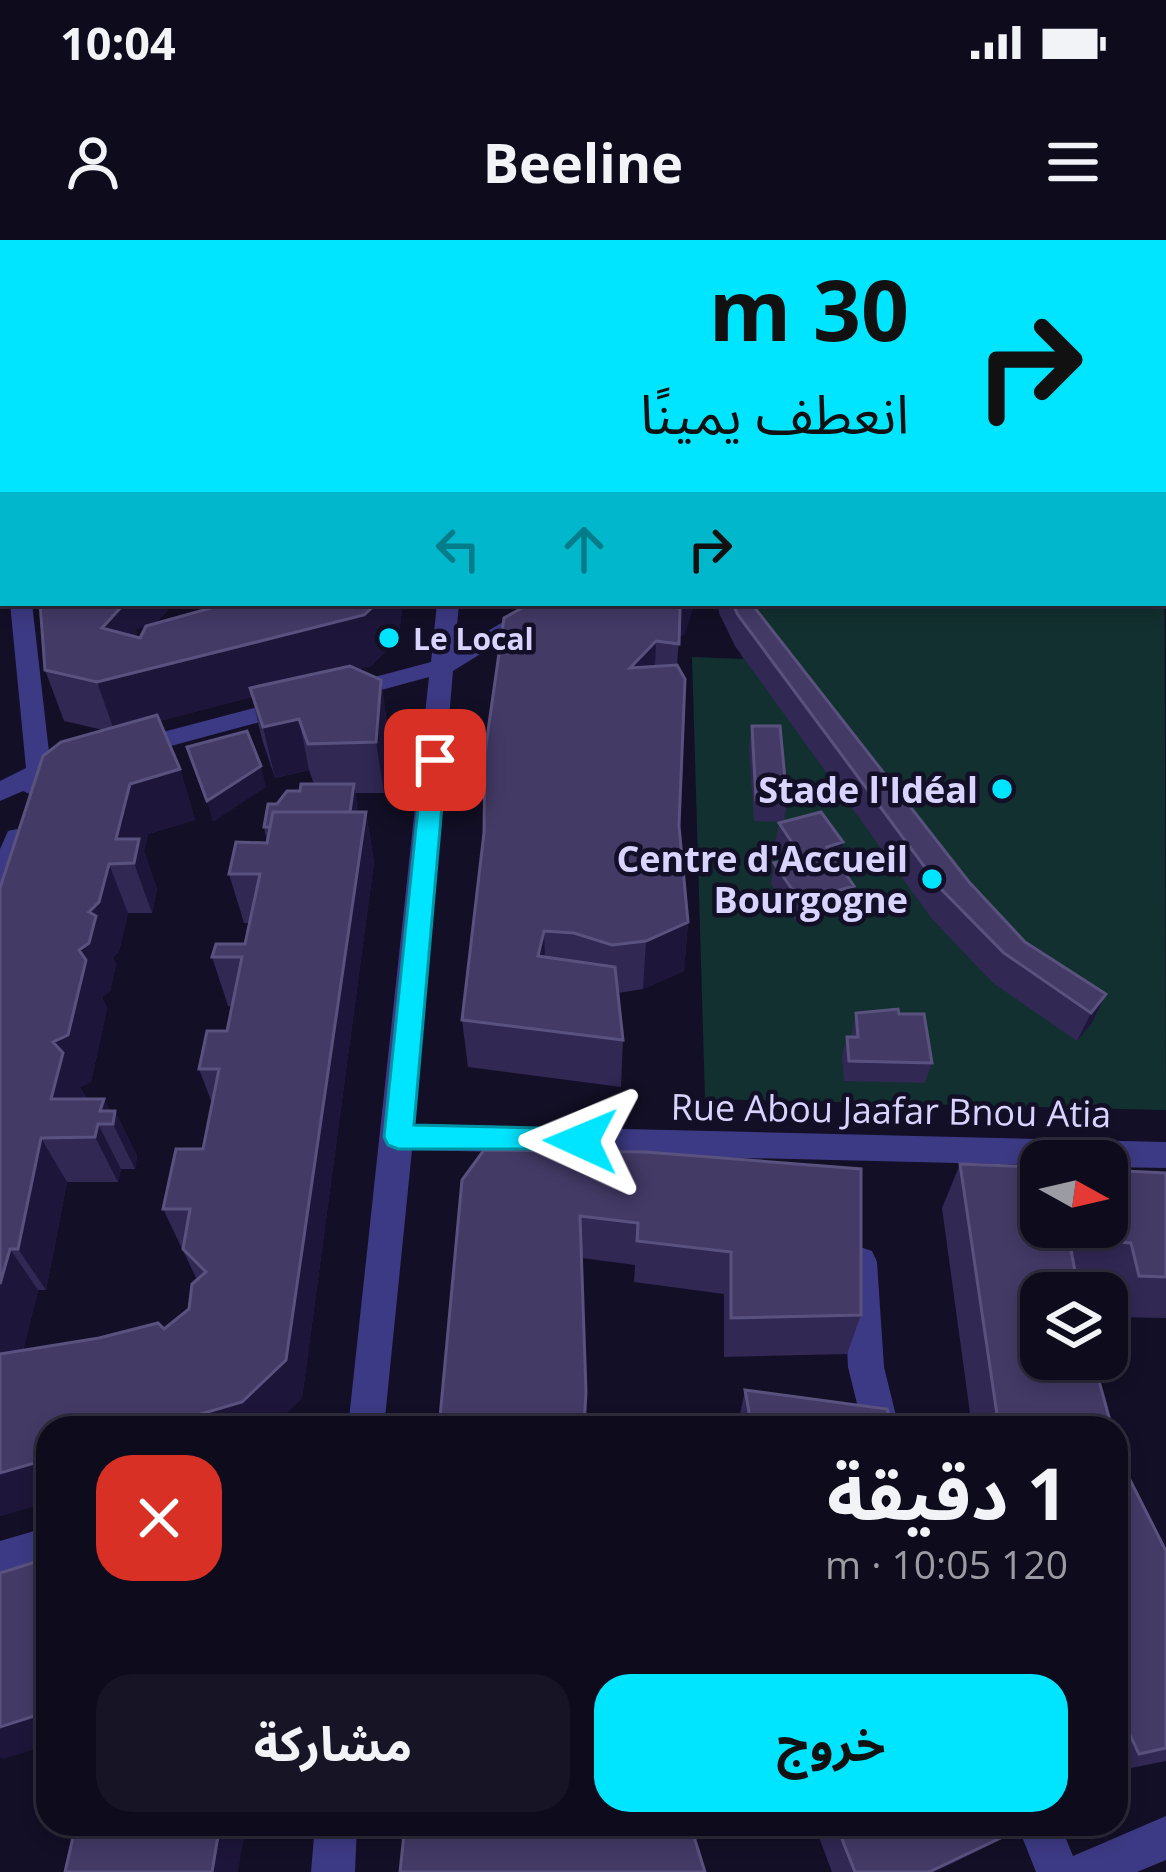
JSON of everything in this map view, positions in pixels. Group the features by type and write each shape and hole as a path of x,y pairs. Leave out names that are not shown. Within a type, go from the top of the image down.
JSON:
{"street":[{"path":"0,888 39,772 21,606"},
{"path":"367,1416 448,606"},
{"path":"0,792 39,772 444,667 547,606"},
{"name":"Rue Abou Jaafar Bnou Atia","path":"398,1137 1166,1155"},
{"path":"854,1148 856,1191"},
{"path":"858,1234 866,1367 878,1416"},
{"path":"0,1560 36,1550"},
{"path":"333,1872 335,1836"},
{"path":"1043,1836 1058,1872"},
{"path":"1086,1872 1166,1838"}],"green space":[{"name":"Centre d'Accueil Bourgogne","path":"719,606 1165,606 1166,1110 705,1099 692,657 743,659"}],"building":[{"path":"40,606 122,606 102,628 140,638 146,626 218,606 374,606 364,615 97,682 45,670"},
{"path":"526,606 680,609 679,644 656,641 630,668 677,665 685,679 679,826 688,922 646,941 612,945 574,933 544,931 538,956 615,967 623,1040 462,1020 484,833 485,752 504,618"},
{"path":"734,606 753,606 969,882 1025,942 1106,994 1091,1013 1004,953 941,889"},
{"path":"350,666 381,680 376,742 308,744 299,719 263,727 250,688"},
{"path":"157,715 180,769 130,784 116,839 139,839 134,863 109,864 99,902 89,912 96,916 89,943 79,950 86,960 68,1035 53,1042 63,1053 51,1099 104,1099 100,1111 115,1111 113,1124 98,1124 95,1137 41,1138 18,1249 10,1249 0,1284 0,888 43,756 61,742"},
{"path":"752,726 780,726 787,801 756,800"},
{"path":"247,731 261,766 207,801 187,747"},
{"path":"301,784 354,784 350,812 273,812 270,827 264,827 268,804 277,804 287,791 300,791"},
{"path":"273,812 366,812 286,1360 242,1402 194,1416 36,1416 36,1462 0,1473 0,1354 158,1323 164,1329 189,1309 192,1284 206,1272 183,1249 190,1209 163,1209 176,1149 203,1149 219,1069 199,1069 207,1031 227,1031 242,957 212,957 216,944 245,944 260,874 229,874 236,842 267,843"},
{"path":"821,812 843,842 827,847 854,886 800,901 774,863 801,856 779,823"},
{"path":"898,1009 899,1014 924,1014 932,1063 849,1061 847,1037 858,1037 856,1013"},
{"path":"484,1150 645,1152 861,1169 861,1315 731,1318 731,1252 637,1241 638,1223 580,1216 585,1416 440,1416 462,1180"},
{"path":"960,1164 1020,1166 1020,1248 1071,1248 1075,1272 1020,1272 1020,1380 1099,1380 1109,1416 997,1416"},
{"path":"1128,1171 1166,1173 1166,1277 1139,1276 1131,1243"},
{"path":"745,1390 887,1409 889,1416 750,1416"},
{"path":"1128,1476 1166,1551 1166,1748 1139,1754 1128,1731"},
{"path":"36,1562 36,1716 0,1727 0,1573"},
{"path":"73,1836 218,1836 212,1872 65,1872"},
{"path":"404,1836 694,1836 705,1872 400,1872"},
{"path":"841,1836 1005,1836 929,1872 855,1872"}],"place":[{"name":"Le Local","path":"389,638"},
{"name":"Stade l'Idéal","path":"1002,789"},
{"name":"Centre d'Accueil Bourgogne","path":"932,879"}],"route":[{"path":"435,760 398,1137 581,1141"}]}
